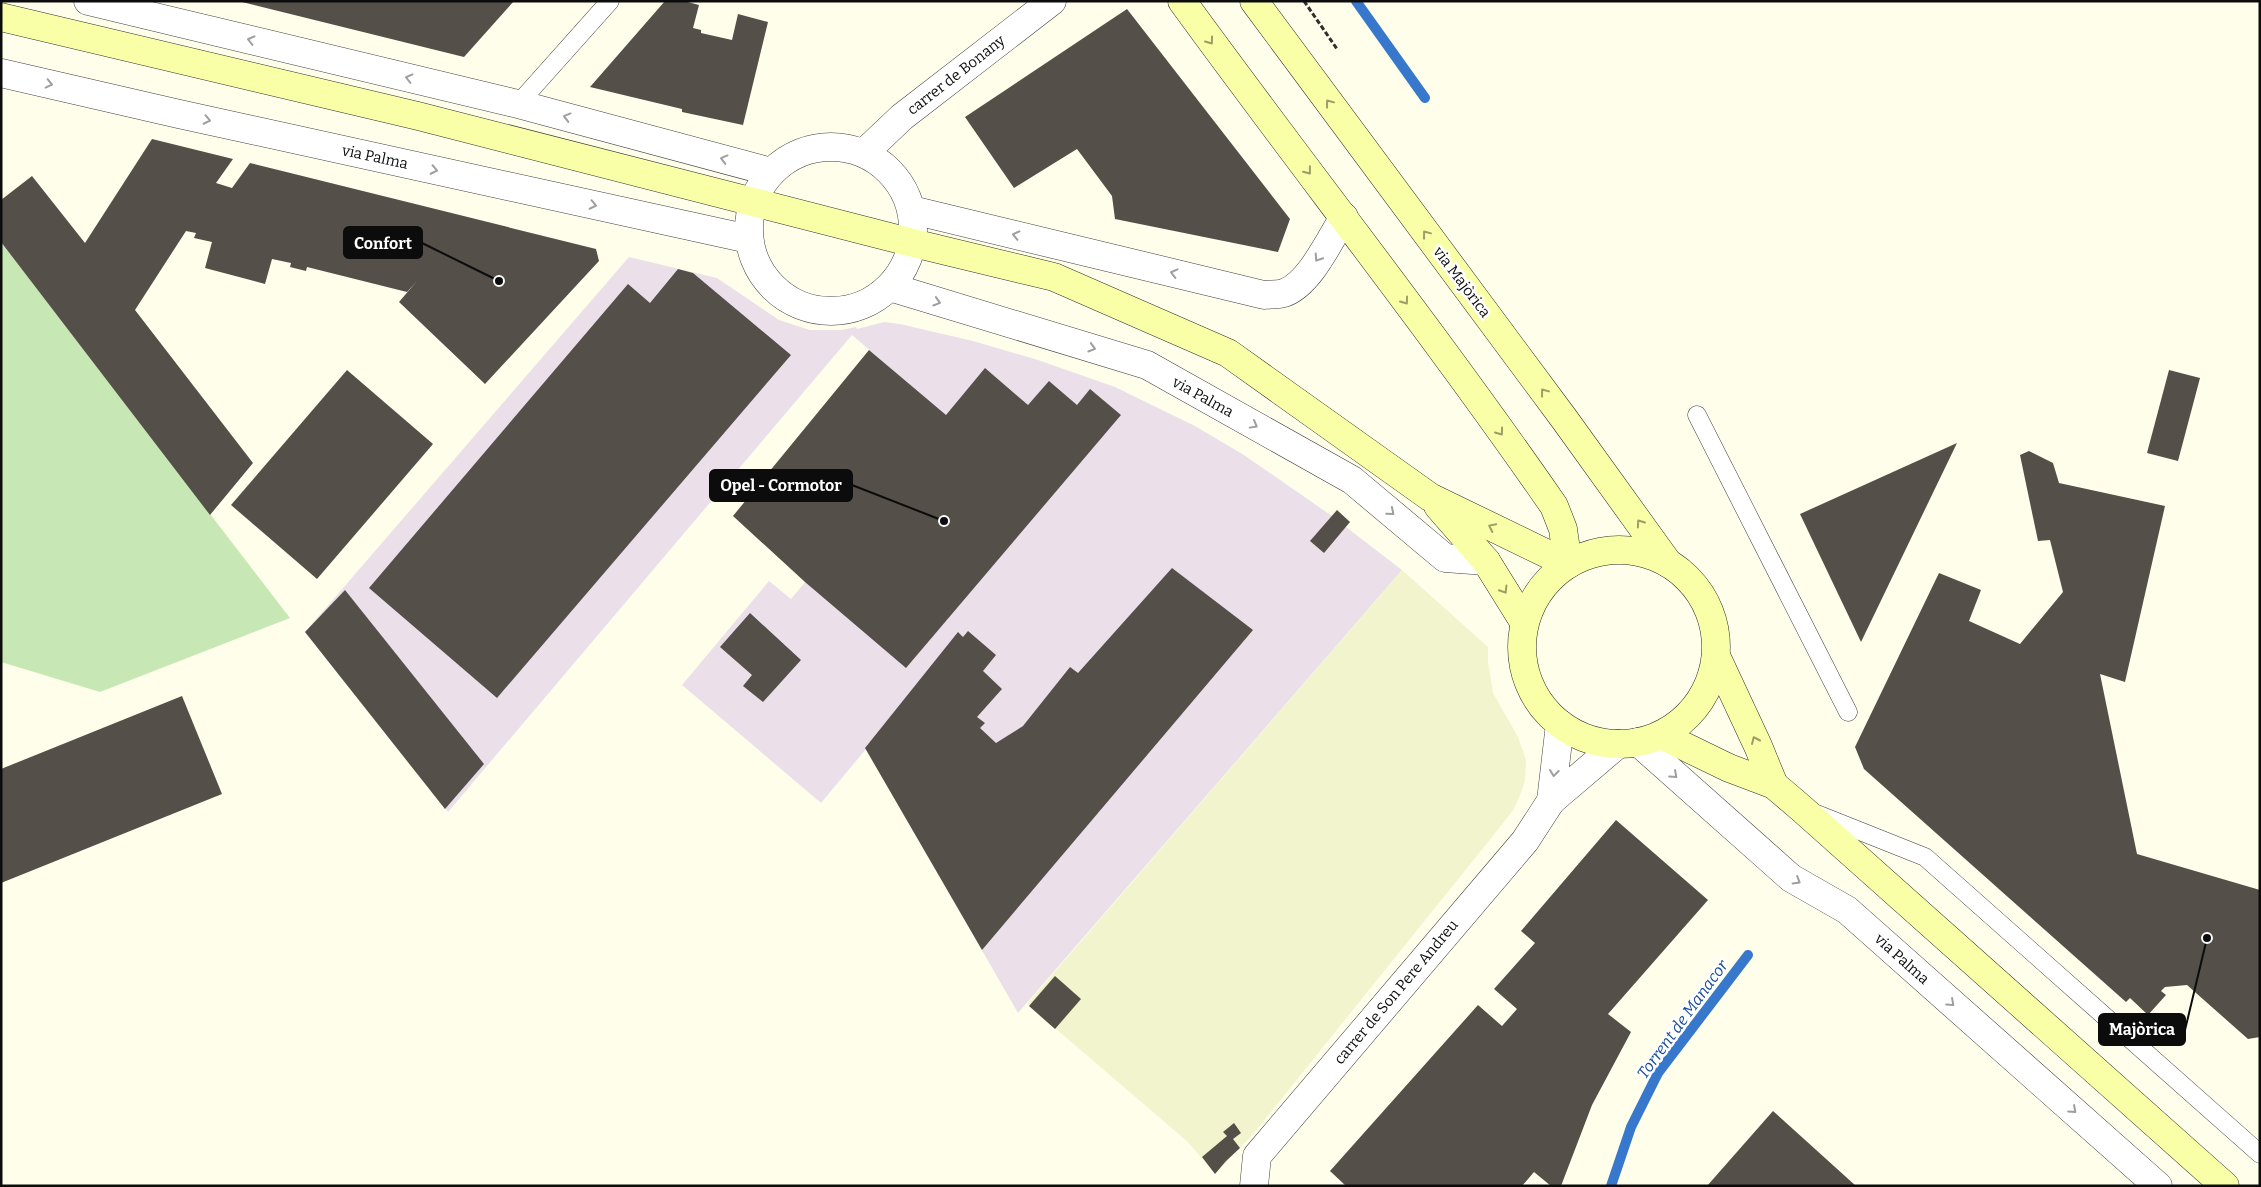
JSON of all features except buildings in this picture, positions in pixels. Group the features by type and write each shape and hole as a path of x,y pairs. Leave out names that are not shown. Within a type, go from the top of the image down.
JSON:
{"main road":[{"path":"1182,1 1268,119 1344,217 1554,506 1563,529 1568,564"},
{"name":"via Majòrica","path":"1254,1 1565,420 1668,563"},
{"path":"1,17 408,114 913,243 1054,277 1228,353 1430,497 1568,564"},
{"path":"1430,497 1486,561 1524,622"},
{"path":"1639,740 1689,715 1701,700 1711,678 1716,656 1715,630 1706,604 1690,581 1668,563 1642,553 1616,550 1591,554 1568,564 1551,576 1539,591 1524,622 1521,651 1524,669 1532,691 1544,709 1560,724 1588,739 1639,740 1729,768 1774,785 2224,1186"},
{"path":"1716,656 1774,785"}],"street":[{"path":"88,1 518,104 771,172"},
{"name":"carrer de Bonany","path":"864,153 902,118 1052,1"},
{"name":"via Palma","path":"1,72 180,114 749,239"},
{"path":"840,146 864,153 886,166 902,186 912,210 914,226 913,243 905,267 890,288 868,303 844,311 818,310 792,301 772,286 757,264 749,239 749,220 753,201 760,186 771,172 790,156 814,147 840,146"},
{"path":"912,210 1264,295 1284,293 1298,285 1311,270 1344,217"},
{"name":"via Palma","path":"890,288 1147,365 1352,480 1444,558 1486,561"},
{"path":"1551,801 1560,724"},
{"path":"1551,801 1639,740"},
{"name":"via Palma","path":"1639,740 1791,878 1847,910 2158,1186"},
{"name":"carrer de Son Pere Andreu","path":"1254,1186 1257,1156 1525,841 1551,801"}],"lane":[{"path":"518,104 610,1"},
{"path":"1697,415 1848,712"},
{"path":"1801,808 1926,857 2260,1154"}],"path":[{"path":"1304,1 1337,49"}],"shaded area":[{"path":"629,257 717,278 779,320 810,330 841,330 856,327 857,329 884,322 900,324 973,341 1038,360 1115,387 1195,426 1244,455 1332,516 1311,541 1323,552 1346,527 1402,570 1018,1013 866,749 821,803 682,685 769,581 791,599 945,415 852,335 448,812 305,632"}],"green space":[{"path":"1,242 290,618 100,692 1,662"},
{"path":"1402,570 1488,647 1488,662 1493,693 1518,737 1526,760 1525,780 1522,790 1514,809 1492,837 1254,1133 1215,1174 1188,1142 1027,1004"}],"waterway":[{"name":"Torrent de Manacor","path":"1356,1 1425,98"},
{"name":"Torrent de Manacor","path":"1611,1186 1631,1127 1658,1073 1748,955"}],"place":[{"name":"Confort","path":"499,281"},
{"name":"Opel - Cormotor","path":"944,521"},
{"name":"Majòrica","path":"2207,938"}]}
